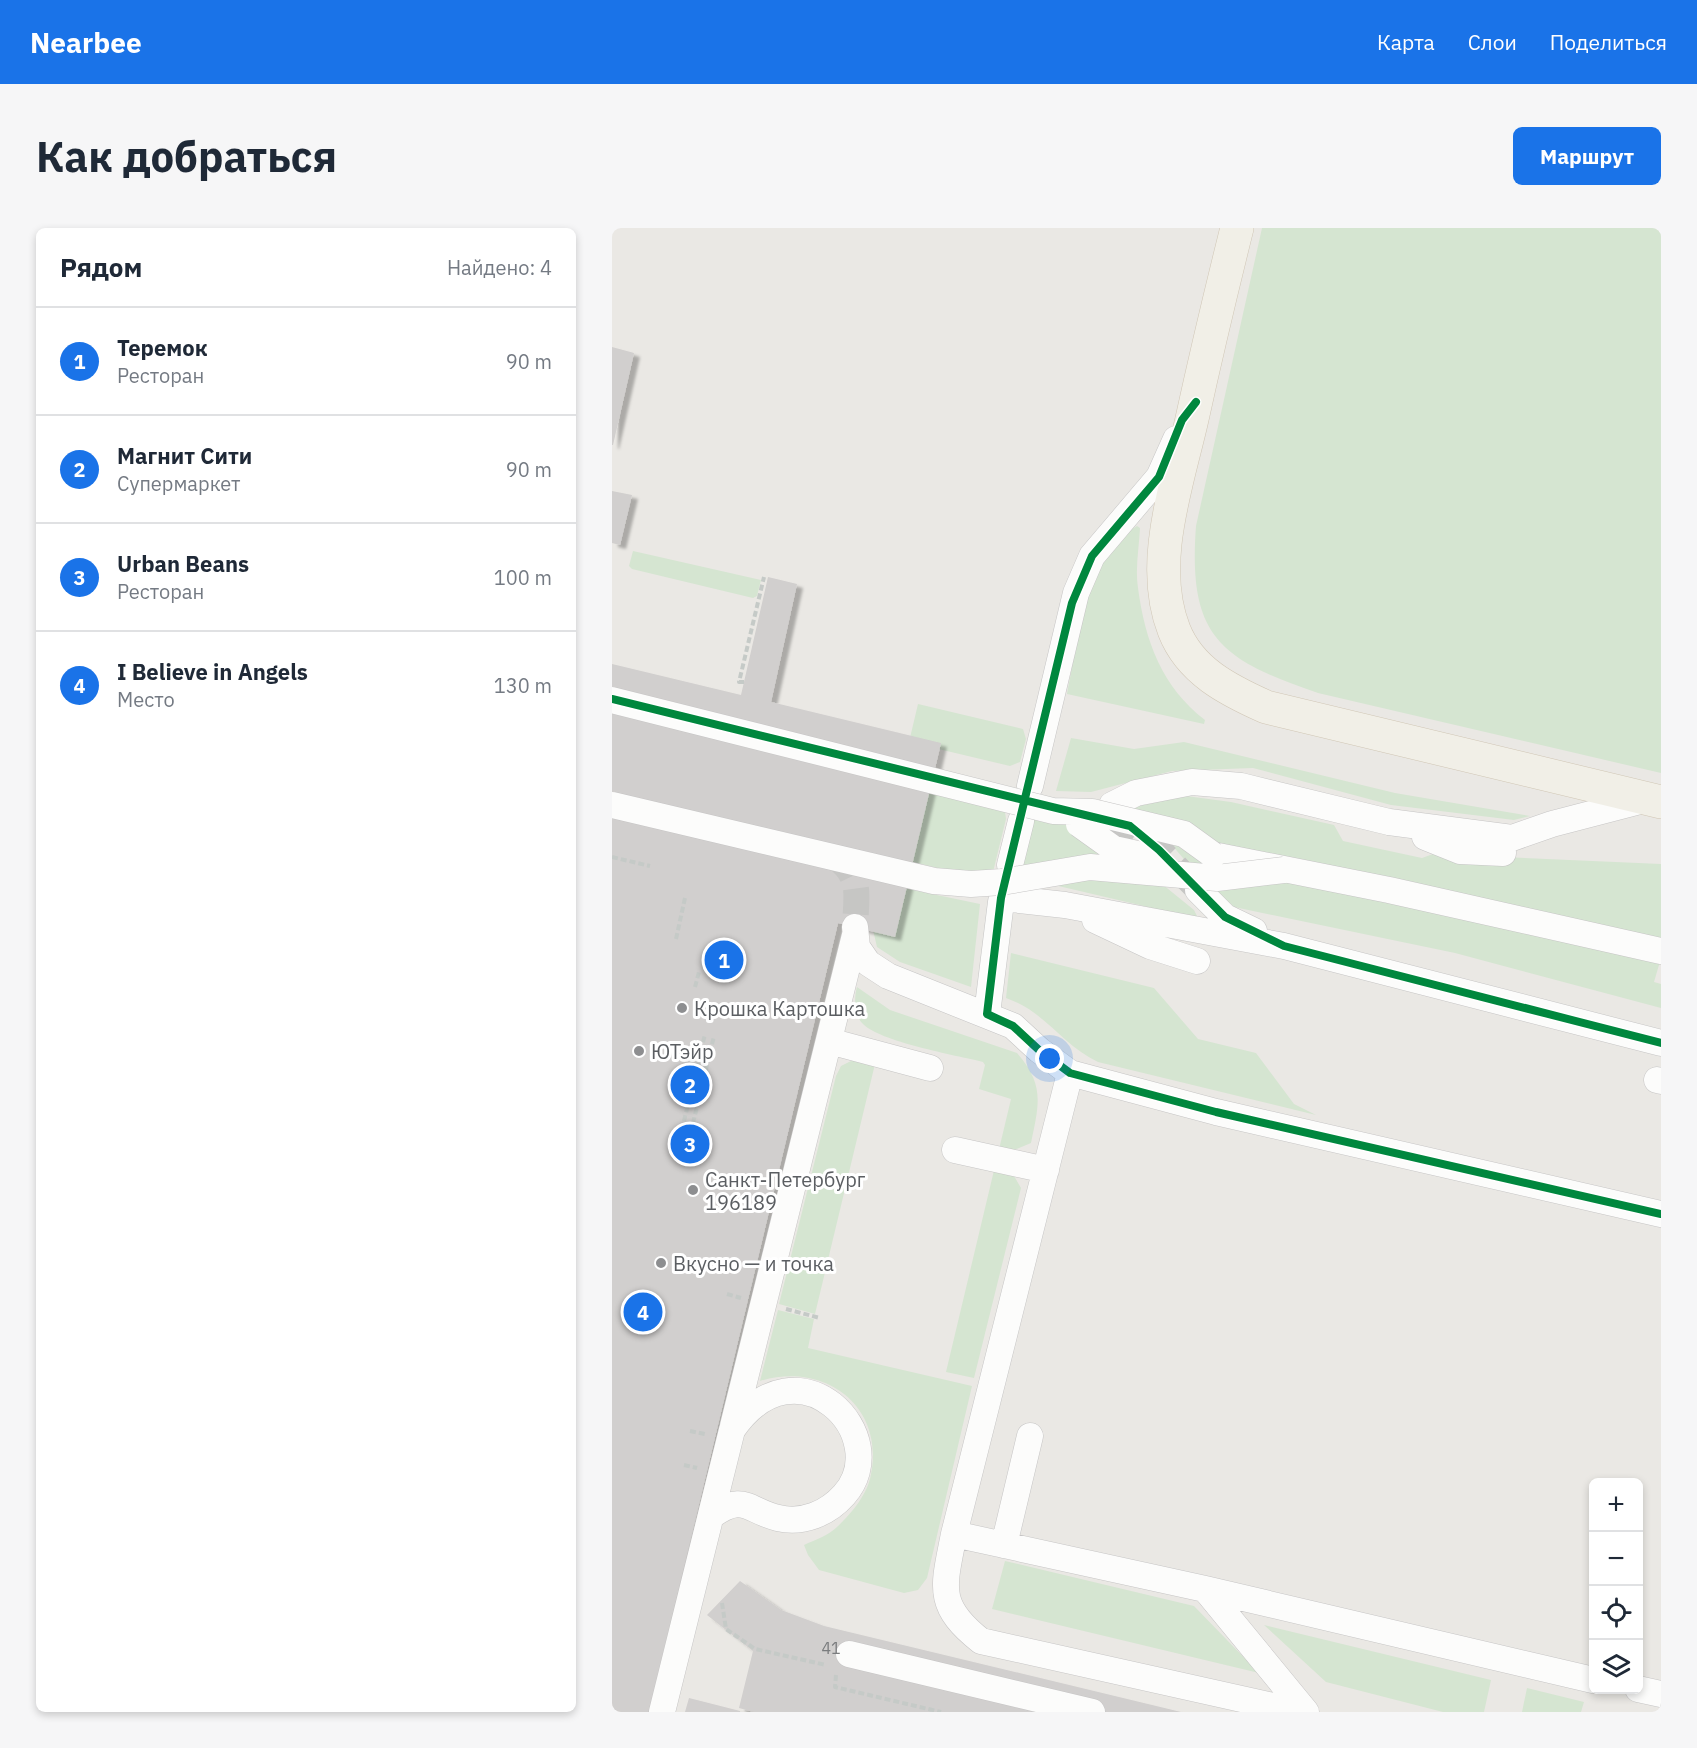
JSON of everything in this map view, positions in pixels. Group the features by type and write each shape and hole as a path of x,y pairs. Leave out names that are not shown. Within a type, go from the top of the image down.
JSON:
{"main road":[{"path":"1236,228 1167,534 1165,591 1175,631 1189,655 1210,678 1266,707 1655,800"}],"street":[{"path":"1030,786 1072,603 1092,556 1159,477 1182,420 1196,402"},
{"path":"612,700 1053,811 1079,824 1114,849 1149,857 1213,855 1389,890 1661,951"},
{"path":"1112,805 1137,793 1192,782 1241,786 1389,822 1512,838 1552,824 1655,800"},
{"path":"612,805 934,880 971,884 1002,882 1090,867 1217,878 1284,870"},
{"path":"1053,811 1092,812 1184,834 1213,855"},
{"path":"1010,865 1021,821"},
{"path":"1198,890 1225,917 1284,946"},
{"path":"987,1014 1006,901 1065,905 1284,946 1661,1043"},
{"path":"1065,905 1150,946 1197,961"},
{"path":"662,1712 855,931 856,947 868,963 888,976 1012,1026 1038,1050 1070,1073 1216,1112 1661,1214"},
{"path":"829,1041 930,1068"},
{"path":"1070,1073 954,1534 946,1577 947,1605 962,1626 981,1641 1300,1712"},
{"path":"955,1150 1046,1170"},
{"path":"711,1516 724,1507 741,1505 755,1507 778,1518 804,1519 827,1510 846,1493 857,1470 858,1445 849,1421 832,1402 809,1392 784,1390 760,1399 741,1416 732,1430"},
{"path":"1004,1545 1030,1436"},
{"path":"954,1534 1205,1589 1589,1679"},
{"path":"1205,1589 1306,1712"},
{"path":"849,1654 1092,1712"},
{"path":"1643,1690 1661,1694"}],"path":[{"path":"744,682 739,681 764,577"},
{"path":"612,857 650,866"},
{"path":"676,939 686,898"},
{"path":"695,987 699,972"},
{"path":"684,1121 705,1034"},
{"path":"693,1123 714,1036"},
{"path":"778,1307 820,1318"},
{"path":"722,1603 726,1629 754,1648 837,1668 835,1687 941,1712"}],"green space":[{"path":"1262,228 1661,228 1661,773 1318,693 1256,668 1233,654 1217,638 1205,618 1198,593 1195,563 1196,526"},
{"path":"1137,526 1140,528 1137,581 1145,626 1151,644 1167,678 1177,693 1205,720 1204,724 1067,694 1087,601 1095,578 1106,556 1120,539"},
{"path":"633,551 761,580 757,596 753,598 632,569 629,566"},
{"path":"918,704 1023,729 1026,739 1020,762 1010,766 909,742"},
{"path":"1071,738 1134,749 1184,742 1395,793 1530,816 1514,820 1391,805 1253,768 1172,771 1091,792 1056,791"},
{"path":"900,783 1005,812 1006,819 993,872 981,879 882,854"},
{"path":"1186,796 1231,802 1334,825 1343,841 1422,858 1433,854 1661,864 1661,958 1654,982 1661,984 1661,1008 1455,953 1234,907 1188,864 1155,825 1129,808"},
{"path":"1035,813 1121,836 1162,884 1194,910 1197,916 1195,918 1020,877"},
{"path":"889,885 980,904 971,987 900,962 877,947 873,930"},
{"path":"1011,953 1154,988 1198,1039 1256,1053 1294,1104 1316,1115 1098,1062 1074,1047 1032,1012 1006,998"},
{"path":"857,987 890,1010 1017,1053 1026,1064 1036,1085 1038,1095 1031,1143 1014,1150 1014,1176 1021,1188 974,1378 946,1372 1011,1099 979,1089 985,1065 983,1062 901,1042 871,1030 862,1023 857,1015 855,1001"},
{"path":"853,1060 875,1064 815,1314 779,1304 836,1076 841,1066"},
{"path":"778,1310 814,1319 808,1348 972,1386 927,1578 918,1590 904,1593 819,1570 808,1555 804,1545 834,1530 863,1496 871,1474 873,1449 868,1428 859,1409 844,1394 826,1383 806,1377 783,1376 760,1381"},
{"path":"1005,1561 1194,1606 1259,1673 992,1609"},
{"path":"1264,1625 1491,1680 1484,1712 1443,1712 1326,1682"},
{"path":"1527,1688 1584,1702 1581,1712 1522,1712"}],"building":[{"path":"612,347 634,353 613,445 612,445"},
{"path":"612,491 632,495 620,545 612,543"},
{"path":"768,577 797,584 771,702 941,743 895,937 838,923 650,1709 659,1712 612,1712 612,664 741,695"},
{"path":"740,1581 781,1610 824,1626 1181,1712 754,1712 739,1708 753,1651 707,1615"},
{"path":"689,1698 740,1711 740,1712 685,1712"}],"tunnel":[{"path":"1113,822 1147,839 1194,885"},
{"path":"835,857 844,864 854,880 856,888 855,927"}],"cycle path":[{"path":"1196,402 1182,420 1159,477 1092,556 1072,603 1001,898 987,1014 1013,1026 1039,1050 1070,1073 1216,1112 1661,1214"},
{"path":"612,699 1130,826 1159,850 1225,917 1284,946 1661,1043"}],"place":[{"name":"Теремок","path":"724,960"},
{"name":"Крошка Картошка","path":"682,1008"},
{"name":"ЮТэйр","path":"639,1051"},
{"name":"Магнит Сити","path":"690,1085"},
{"name":"Urban Beans","path":"690,1144"},
{"name":"Санкт-Петербург 196189","path":"693,1190"},
{"name":"Вкусно — и точка","path":"661,1263"},
{"name":"I Believe in Angels","path":"643,1312"}]}
